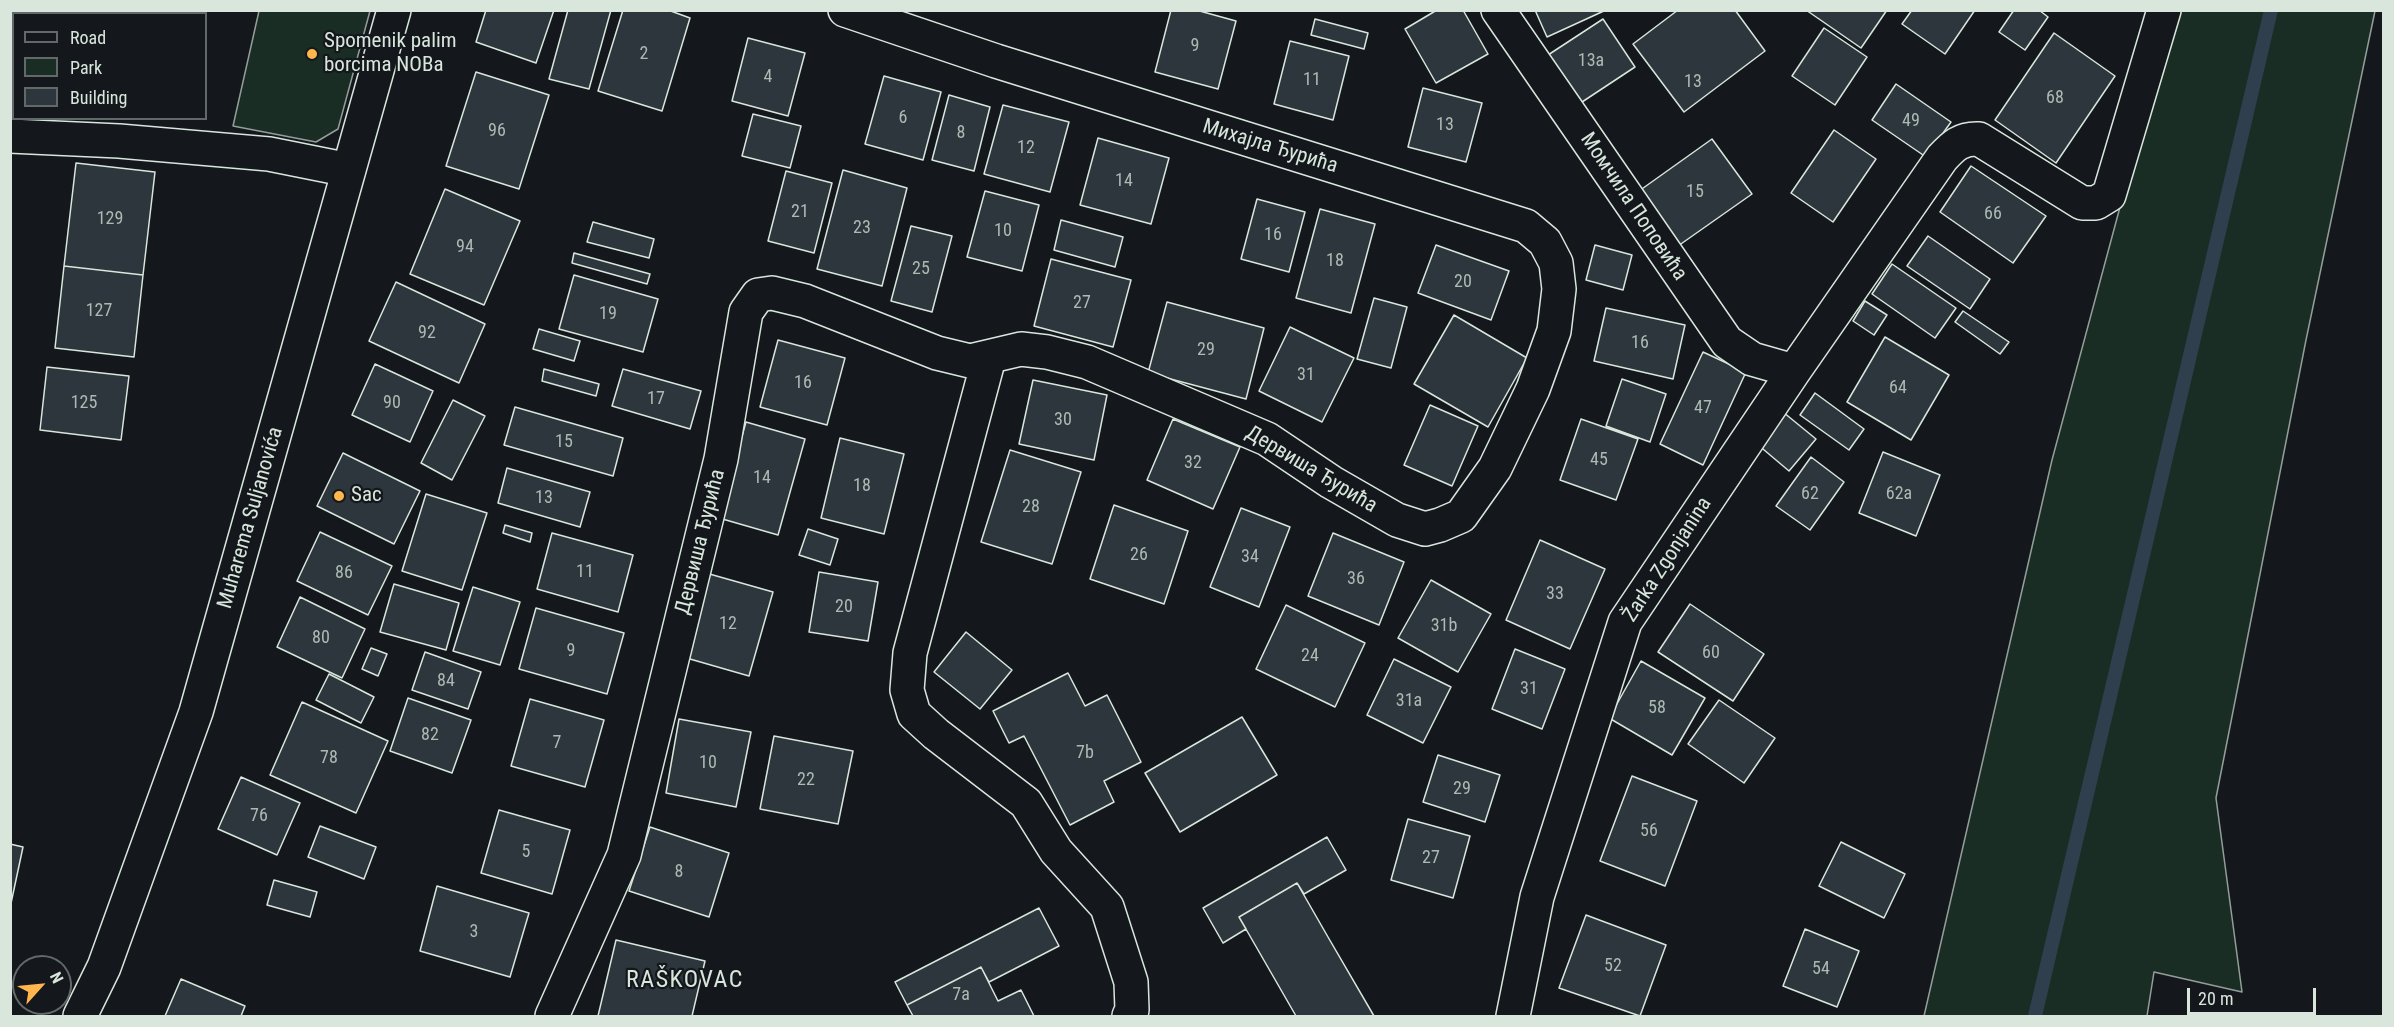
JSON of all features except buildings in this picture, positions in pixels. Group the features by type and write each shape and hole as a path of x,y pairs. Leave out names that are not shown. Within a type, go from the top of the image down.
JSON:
{"street":[{"name":"Muharema Suljanovića","path":"80,1017 104,967 196,712 394,10"},
{"name":"Михајла Ђурића","path":"845,10 996,61 1526,226 1545,242 1552,255 1556,263 1559,289 1554,331 1533,389"},
{"name":"Момчила Поповића","path":"1498,10 1727,342 1752,359 1794,371"},
{"name":"Žarka Zgonjanina","path":"1513,1017 1537,897 1625,622 1794,371 1942,158 1956,143 1968,138 1978,139 2082,202 2096,203 2109,195 2164,10"},
{"path":"10,136 119,141 269,154 349,170"},
{"name":"Дервиша Ђурића","path":"552,1017 624,855 721,459 746,312 758,295 772,293 805,301 937,353 970,361 1021,349 1047,352 1087,362 1267,439 1331,482 1397,520 1425,529 1461,516 1495,468 1533,389"},
{"path":"989,358 910,653 907,690 914,714 936,734 1026,803 1056,851 1107,907 1131,982 1132,1010 1129,1017"}],"green space":[{"path":"259,11 370,11 338,129 316,142 233,126"},
{"path":"2170,11 2375,11 2306,340 2216,798 2242,992 2154,972 2147,1016 1924,1016 2052,460 2159,62"}],"waterway":[{"path":"2035,1016 2271,10"}],"place":[{"name":"Spomenik palim borcima NOBa","path":"312,54"},
{"name":"Sac","path":"339,496"}],"district":[{"name":"RAŠKOVAC","path":"685,981"}]}
